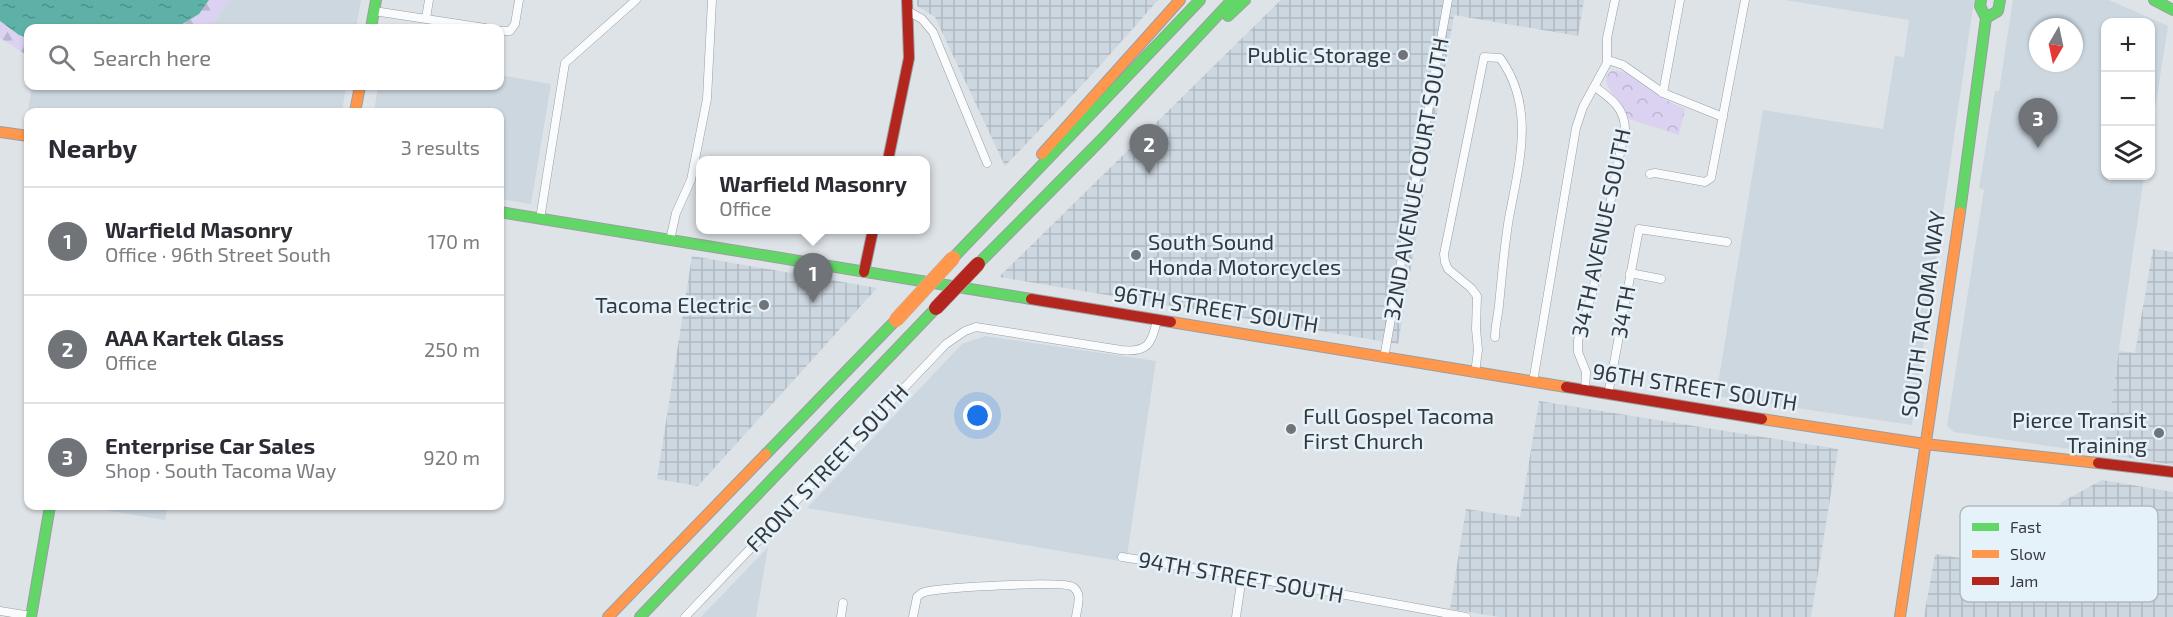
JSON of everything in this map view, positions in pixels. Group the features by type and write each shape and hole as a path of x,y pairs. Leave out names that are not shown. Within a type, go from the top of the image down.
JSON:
{"main road":[{"path":"968,244 1061,132 1180,0"},
{"path":"608,617 896,320 1200,0"},
{"path":"1102,139 1232,0"},
{"path":"639,617 978,264 1245,0"},
{"name":"SOUTH TACOMA WAY","path":"1900,617 1986,18 1980,6 1981,0"},
{"path":"1986,18 1996,13 2000,0"},
{"path":"2154,0 2173,10"},
{"path":"371,24 375,5"},
{"path":"889,156 907,74 910,44 907,6"},
{"path":"356,108 359,90"},
{"path":"0,132 24,135"},
{"name":"96TH STREET SOUTH","path":"504,213 1475,373 1925,444 2173,472"},
{"path":"864,272 872,234"},
{"path":"31,617 49,510"}],"street":[{"path":"426,18 429,0"},
{"path":"504,31 510,31 515,24 519,0"},
{"path":"540,219 565,63 636,0"},
{"path":"670,240 678,207 689,188 707,99 712,0"},
{"name":"32ND AVENUE COURT SOUTH","path":"1384,358 1448,0"},
{"path":"1533,382 1576,128 1581,111 1608,60 1607,42 1615,0"},
{"path":"1663,93 1680,0"},
{"path":"1650,174 1656,173 1705,182 1709,180 1745,0"},
{"path":"375,5 461,24"},
{"path":"907,6 933,32 987,163"},
{"name":"32ND AVENUE COURT SOUTH","path":"1475,373 1479,350 1476,329 1477,296 1470,287 1450,271 1445,264 1444,257 1484,57 1500,58 1509,70 1519,98 1523,129 1506,240 1495,337"},
{"path":"1608,60 1623,65 1663,93 1723,117"},
{"name":"34TH AVENUE SOUTH","path":"1586,391 1586,372 1578,352 1578,340 1593,290 1625,128 1624,117 1619,107 1595,87"},
{"name":"34TH","path":"1608,394 1639,229 1727,242"},
{"path":"1630,273 1661,279"},
{"name":"FRONT STREET SOUTH","path":"685,617 946,344 965,331 976,327 1132,351 1141,350 1148,345 1157,320"},
{"name":"94TH STREET SOUTH","path":"1122,557 1242,576 1466,617"},
{"path":"1236,617 1242,576"},
{"path":"913,617 917,597 922,593 951,589 1048,584 1071,585 1075,589 1079,598 1076,617"},
{"path":"841,617 843,603"},
{"path":"0,611 31,617"}],"shaded area":[{"path":"229,0 361,0 357,24 213,24"},
{"path":"917,0 1158,0 1098,68 1005,166 935,17 917,6"},
{"path":"1281,0 1584,0 1578,36 1454,15 1398,344 999,277"},
{"path":"1785,0 1974,0 1912,425 1716,396 1763,110 1883,129 1895,56 1904,57 1909,20"},
{"path":"2013,0 2109,0 2150,18 2101,18 2101,180 2143,180 2104,454 1954,432 1947,426 1984,190 1979,188 1995,91 1999,91"},
{"path":"2155,20 2168,26 2155,109"},
{"path":"504,76 551,84 531,204 504,200 504,108 375,108 377,90 504,90"},
{"path":"31,90 345,90 343,108 28,108"},
{"path":"2153,249 2173,252 2173,465 2104,454 2119,351 2135,353"},
{"path":"692,256 877,288 698,486 657,479"},
{"path":"985,336 1156,361 1126,562 807,508 962,344"},
{"path":"1539,401 1838,449 1811,617 1499,617 1450,609 1466,509 1520,517"},
{"path":"2102,480 2173,492 2173,617 1924,617 1935,554 1960,558 1960,602 2158,602 2158,506 2059,506 2060,503"},
{"path":"104,510 167,510 165,520"},
{"path":"768,547 756,617 701,617"}],"green space":[{"path":"209,0 229,0 213,24 183,24 199,14"},
{"path":"0,21 24,37 24,53 0,38"},
{"path":"1611,71 1624,72 1636,78 1661,97 1685,109 1679,135 1629,119 1607,85 1606,77"}],"water":[{"path":"0,0 209,0 199,14 183,24 24,24 24,37 0,21"}],"traffic: fast":[{"path":"372,24 376,0"},
{"path":"953,258 1200,0"},
{"path":"978,264 1102,139 1232,0"},
{"path":"1228,16 1245,0"},
{"path":"1960,212 1986,18 1980,6 1981,0"},
{"path":"1986,18 1998,11 2000,0"},
{"path":"2154,0 2173,10"},
{"path":"504,213 1031,299"},
{"path":"640,617 936,308"},
{"path":"766,454 896,320"},
{"path":"31,617 49,510"}],"traffic: slow":[{"path":"1042,154 1180,0"},
{"path":"356,108 359,90"},
{"path":"0,132 24,135"},
{"path":"1900,617 1960,212"},
{"path":"896,320 953,258"},
{"path":"1171,322 1566,387"},
{"path":"1762,419 1925,444 2098,463"},
{"path":"608,617 766,454"}],"traffic: jam":[{"path":"889,156 909,58 907,0"},
{"path":"864,272 872,234"},
{"path":"936,308 978,264"},
{"path":"1031,299 1171,322"},
{"path":"1566,387 1762,419"},
{"path":"2098,463 2173,472"}],"place":[{"name":"Public Storage","path":"1403,55"},
{"name":"Enterprise Car Sales","path":"2038,148"},
{"name":"AAA Kartek Glass","path":"1149,174"},
{"name":"South Sound Honda Motorcycles","path":"1136,255"},
{"name":"Warfield Masonry","path":"813,303"},
{"name":"Tacoma Electric","path":"764,305"},
{"name":"Full Gospel Tacoma First Church","path":"1291,429"},
{"name":"Pierce Transit Training","path":"2159,433"}]}
